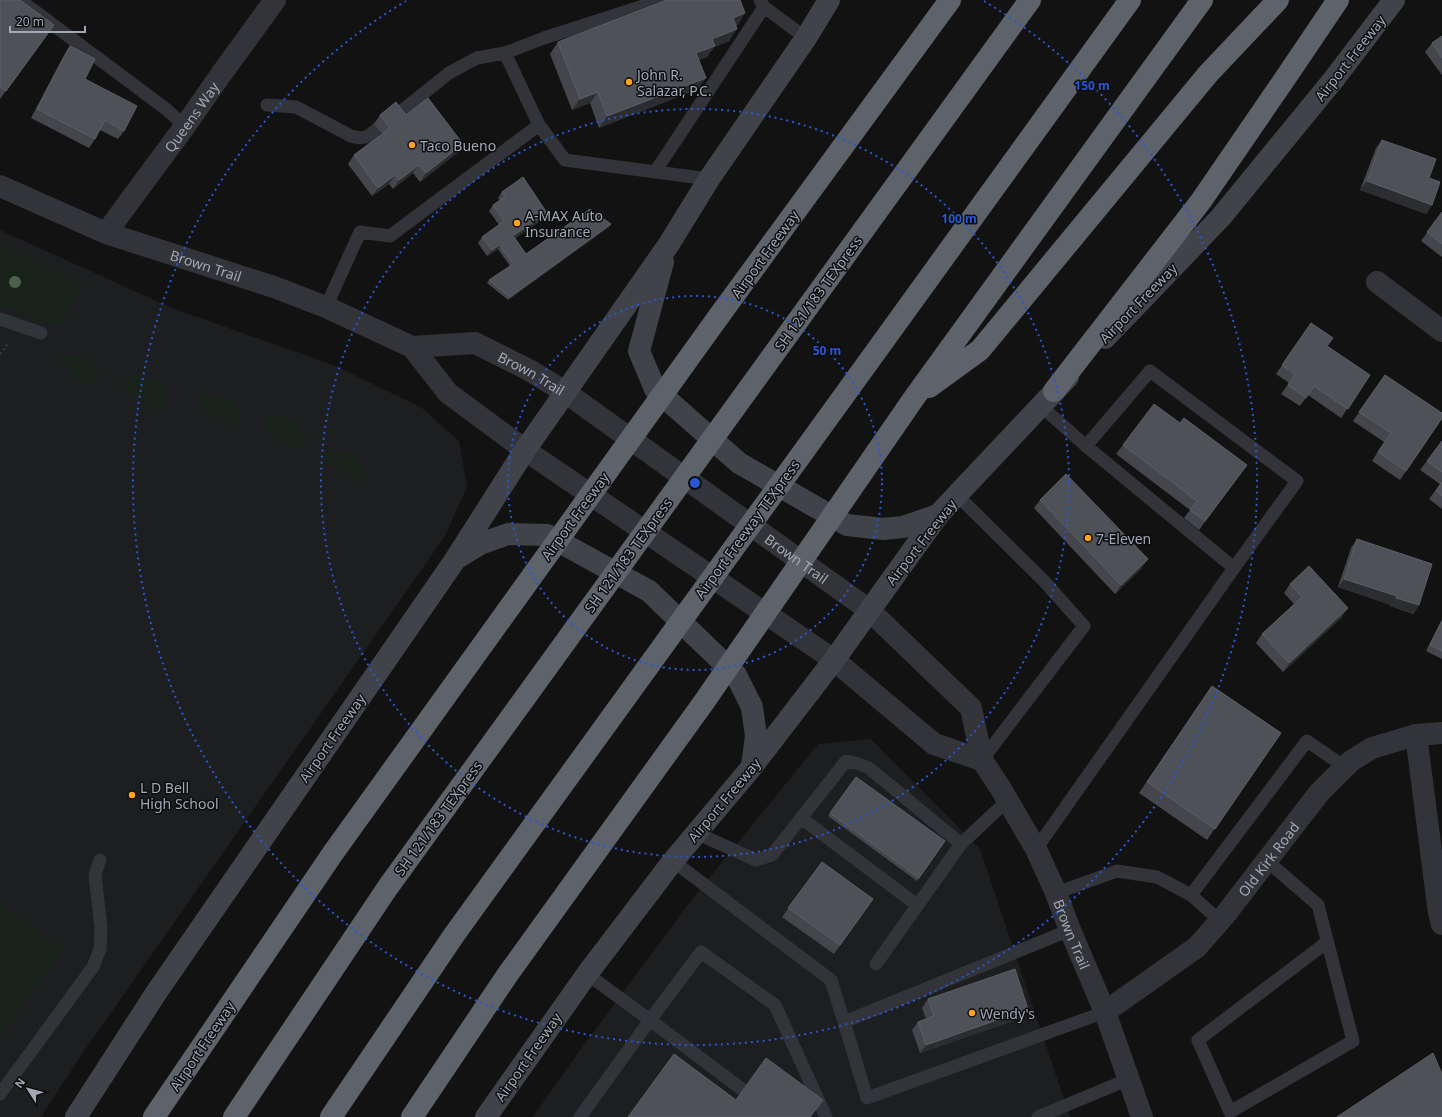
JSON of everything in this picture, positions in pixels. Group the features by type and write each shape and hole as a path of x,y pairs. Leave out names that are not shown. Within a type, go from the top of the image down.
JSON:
{"highway":[{"name":"Airport Freeway","path":"154,1117 333,853 719,316 950,0"},
{"name":"SH 121/183 TEXpress","path":"234,1117 388,887 1030,0"},
{"name":"Airport Freeway TEXpress","path":"331,1117 454,935 652,659 1130,0"},
{"path":"412,1117 508,974 704,702 914,398 1202,0"},
{"path":"914,398 980,350 1208,74 1278,0"},
{"path":"1048,398 1201,201 1338,0"}],"main road":[{"name":"Airport Freeway","path":"76,1117 156,992 454,560 525,450 565,392 588,362 669,244 709,180 806,38 829,0"},
{"name":"Airport Freeway","path":"486,1117 587,974 673,861 751,768 834,660 938,515 1221,216 1334,79 1394,0"},
{"path":"669,244 639,351 655,389 739,463 847,525 883,529 903,527 938,515"},
{"path":"454,560 480,544 508,534 547,535 649,591 736,676 752,707 756,736 751,768"}],"street":[{"name":"Queens Way","path":"106,232 185,126 275,0"},
{"name":"Brown Trail","path":"0,186 106,232 274,287 326,307 412,347 448,393 525,450 834,660 934,744 982,760"},
{"path":"1377,282 1442,331"},
{"name":"Brown Trail","path":"412,347 475,343 529,370 565,392 869,610 971,708 982,760 1008,800 1036,849 1056,893 1105,1012 1142,1117"},
{"name":"Old Kirk Road","path":"1105,1012 1197,947 1220,921 1319,793 1351,761 1372,748 1416,735 1442,732"},
{"path":"1416,735 1439,913 1442,924"}],"lane":[{"path":"20,0 166,109 185,126"},
{"path":"394,117 449,73 477,58 505,52 662,0"},
{"path":"655,172 762,4 806,38"},
{"path":"505,52 539,125 565,160 709,180"},
{"path":"267,105 296,107 359,139 369,136 378,128"},
{"path":"326,307 360,232 390,236 539,125"},
{"path":"0,319 42,333"},
{"path":"1036,849 1297,481 1150,370 1086,446"},
{"path":"1048,398 1086,446 1234,568"},
{"path":"957,495 1043,580 1084,626 982,760"},
{"path":"1191,895 1307,741 1346,767"},
{"path":"696,833 756,860 772,855 846,762 851,762 869,768 961,844"},
{"path":"876,964 961,844 1008,800"},
{"path":"801,818 917,905"},
{"path":"0,1094 93,966 100,949 101,942 101,928 95,874 100,860"},
{"path":"673,861 831,980 867,1098 1105,1012"},
{"path":"1267,861 1318,905 1353,1041 1230,1112 1198,1040 1327,942"},
{"path":"1056,893 1117,871 1157,877 1191,895 1220,921"},
{"path":"844,1022 1070,930"},
{"path":"580,1117 701,952 775,1005 826,1117"},
{"path":"587,974 743,1090"},
{"path":"1038,1117 1129,1079"}],"path":[{"path":"0,354 9,342 5,340"}],"shaded area":[{"name":"L D Bell High School","path":"0,230 172,308 336,366 422,408 459,441 467,487 445,536 82,1054 41,1117 0,1117"},
{"path":"0,241 85,284 68,308 63,324 56,326 0,306"},
{"path":"67,354 79,357 94,366 97,371 97,377 94,384 87,385 57,362 59,356"},
{"path":"138,375 157,381 166,387 166,399 160,409 153,409 126,390 124,382 130,377"},
{"path":"206,393 233,402 239,410 236,420 232,426 229,427 197,403 196,399 198,395"},
{"path":"276,416 294,425 303,433 305,438 304,443 299,449 292,447 264,427 263,423 268,417"},
{"path":"330,449 342,451 358,461 364,471 365,477 361,481 356,482 325,460 325,453"},
{"path":"871,739 980,849 1070,1117 533,1117 570,1064 689,903 818,744"},
{"path":"0,904 63,950 0,1037"}],"building":[{"path":"1,0 20,0 54,25 6,91 0,87"},
{"path":"667,0 740,0 745,13 733,18 737,29 712,39 715,46 696,53 706,78 607,116 598,92 580,99 558,42"},
{"path":"1442,36 1442,58 1432,43"},
{"path":"70,46 95,59 85,79 137,106 124,131 105,120 95,139 37,109"},
{"name":"Taco Bueno","path":"428,98 463,144 426,173 419,165 399,180 395,175 378,188 354,155 390,128 380,115 396,102 406,115"},
{"path":"1382,140 1436,159 1429,178 1440,182 1432,205 1367,181"},
{"name":"A-MAX Auto Insurance","path":"523,177 547,213 492,250 482,237 504,221 493,205 505,197 502,192"},
{"path":"590,209 611,224 510,297 489,280 513,264 500,246 514,237 526,254"},
{"path":"1442,212 1442,244 1427,232"},
{"path":"1311,323 1333,338 1327,346 1370,375 1348,409 1314,386 1306,398 1288,385 1295,374 1282,365"},
{"path":"1385,375 1442,413 1442,418 1406,471 1378,452 1391,433 1359,412"},
{"path":"1154,404 1180,423 1184,418 1247,465 1205,521 1190,510 1197,501 1123,445"},
{"path":"1442,441 1442,472 1427,461"},
{"name":"7-Eleven","path":"1066,474 1148,559 1121,585 1040,500"},
{"path":"1442,482 1442,496 1436,491"},
{"path":"1357,539 1432,564 1419,605 1396,598 1397,596 1344,579"},
{"path":"1309,566 1348,608 1289,663 1262,634 1302,597 1290,584"},
{"path":"1442,621 1442,651 1430,645"},
{"path":"1212,686 1281,733 1215,829 1147,782"},
{"path":"856,777 945,841 919,878 830,813"},
{"path":"822,862 873,899 840,945 788,908"},
{"name":"Wendy's","path":"1015,969 1028,1009 926,1045 918,1022 934,1016 928,999"},
{"path":"1433,1053 1442,1074 1442,1117 1337,1117"},
{"path":"674,1054 736,1100 766,1058 823,1100 810,1117 628,1117"}],"place":[{"name":"John R. Salazar, P.C.","path":"629,82"},
{"name":"Taco Bueno","path":"412,145"},
{"name":"A-MAX Auto Insurance","path":"517,223"},
{"name":"7-Eleven","path":"1088,538"},
{"name":"L D Bell High School","path":"132,795"},
{"name":"Wendy's","path":"972,1013"}]}
